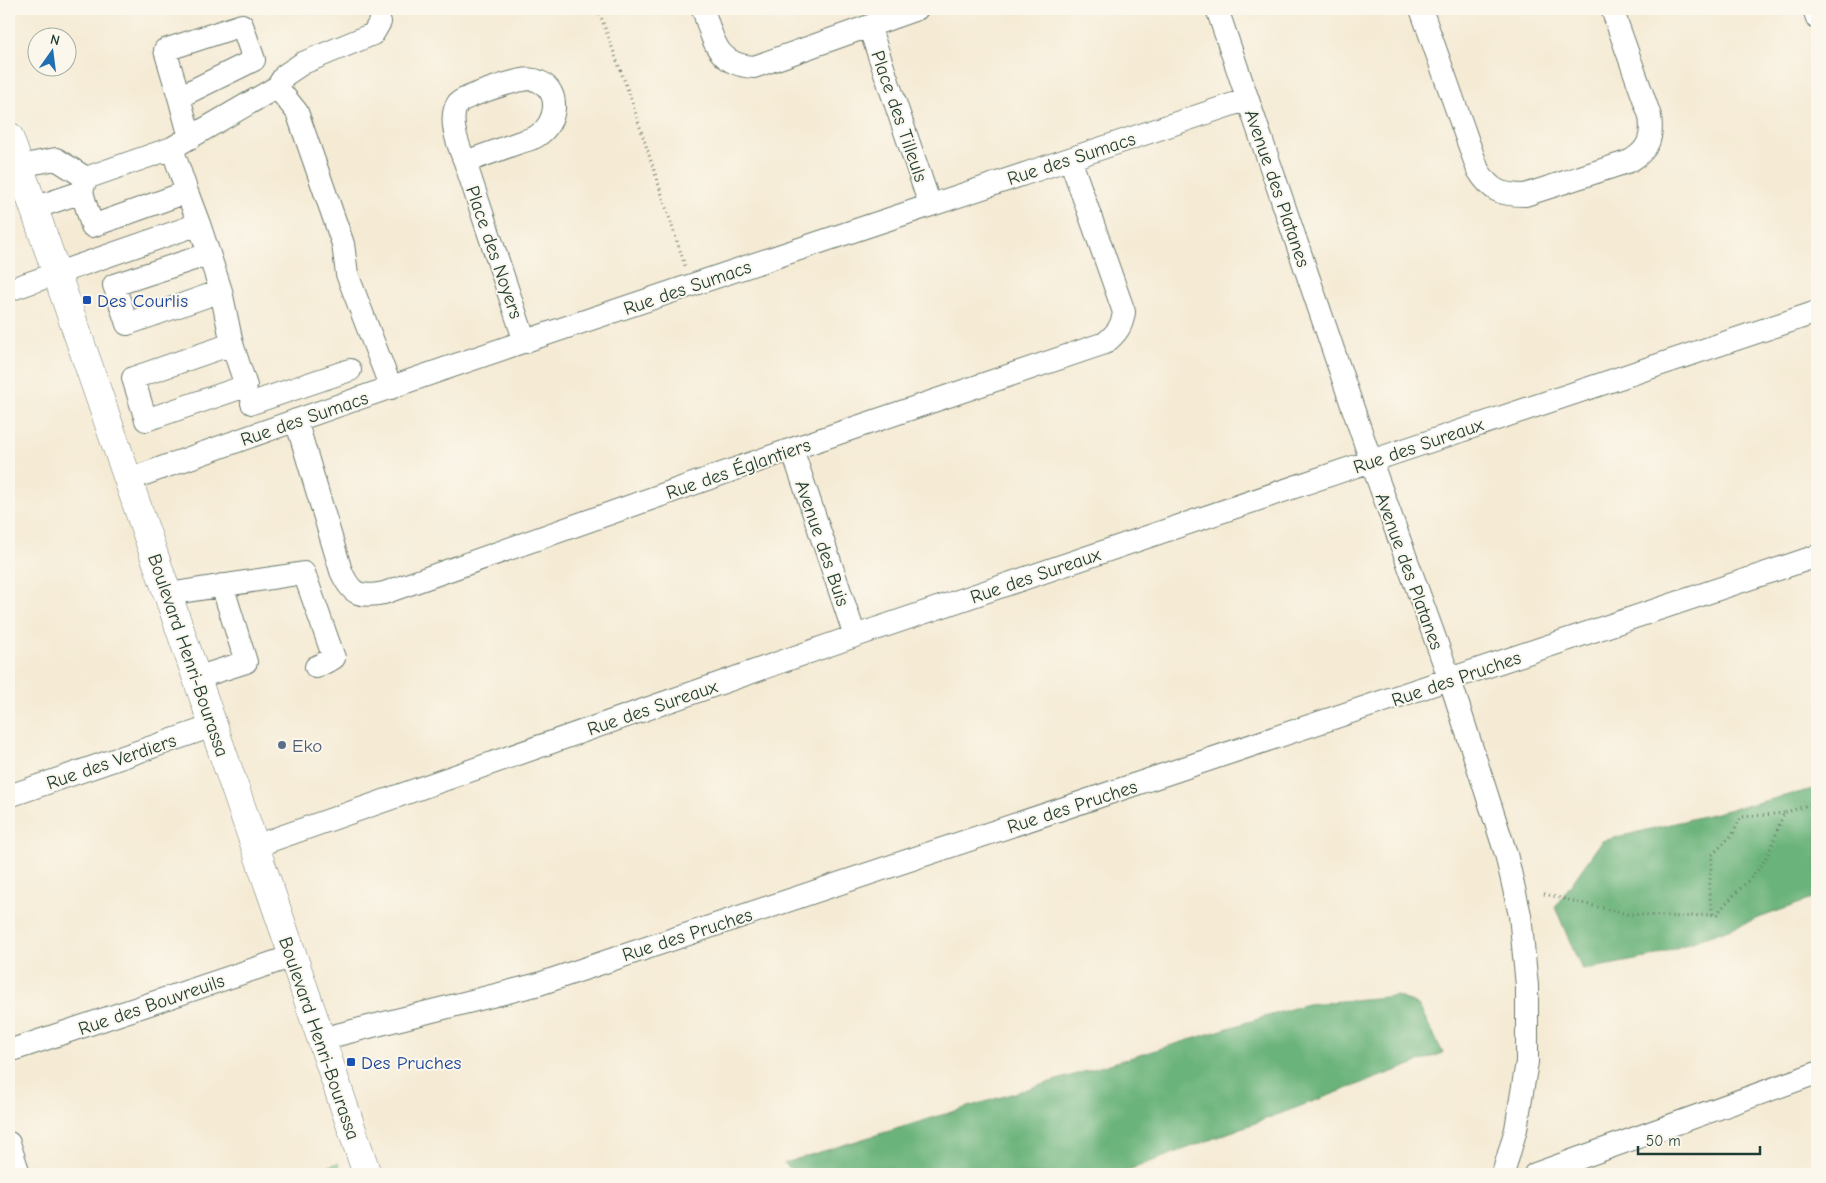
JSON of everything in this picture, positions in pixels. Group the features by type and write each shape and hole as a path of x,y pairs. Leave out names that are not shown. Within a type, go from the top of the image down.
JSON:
{"main road":[{"name":"Boulevard Henri-Bourassa","path":"9,136 367,1174"}],"street":[{"name":"Place des Tilleuls","path":"703,9 715,47 730,61 741,66 754,67 917,9"},
{"name":"Avenue des Platanes","path":"1217,9 1371,461 1450,680 1506,854 1520,915 1528,986 1527,1062 1516,1129 1503,1174"},
{"path":"1421,9 1478,170 1485,182 1496,191 1510,195 1525,195 1630,161 1641,154 1648,143 1652,129 1650,116 1612,9"},
{"path":"1814,9 1817,18"},
{"path":"34,208 181,143 277,87 285,75 303,63 373,34 380,22"},
{"name":"Place des Tilleuls","path":"869,26 930,205"},
{"name":"Place des Noyers","path":"465,162 536,136 548,128 553,116 554,102 548,88 536,80 522,80 470,96 459,103 455,114 455,136 525,342"},
{"path":"277,87 297,112 343,244 347,274 391,388"},
{"path":"180,97 181,143 187,192 220,291 232,344 263,432"},
{"name":"Rue des Sumacs","path":"128,480 296,420 525,342 1248,99"},
{"name":"Rue des Églantiers","path":"296,420 341,572 347,585 357,594 371,596 384,593 792,449 1105,343 1116,334 1123,322 1124,312 1070,159"},
{"path":"19,166 56,160 84,185 92,226 187,192"},
{"path":"9,290 56,272 199,224"},
{"path":"209,254 114,286 127,324 220,291"},
{"name":"Rue des Sureaux","path":"255,846 855,636 1817,312"},
{"path":"232,344 133,378 146,420 350,370"},
{"name":"Avenue des Buis","path":"792,449 855,636"},
{"name":"Rue des Pruches","path":"321,1039 539,984 1817,556"},
{"path":"168,594 304,572 334,658 316,667"},
{"path":"196,678 246,662 222,585"},
{"name":"Rue des Verdiers","path":"9,796 213,726"},
{"name":"Rue des Bouvreuils","path":"9,1052 293,956"},
{"path":"1535,1174 1817,1073"},
{"path":"9,1143 19,1174"}],"path":[{"path":"598,9 630,96 692,286"},
{"path":"1713,914 1709,893 1712,854 1733,834 1741,816 1784,813 1817,802"},
{"path":"1544,894 1626,914 1680,918 1717,914 1763,862 1784,813"}],"green space":[{"path":"1817,788 1817,897 1651,957 1582,970 1555,907 1602,841"},
{"path":"1397,996 1419,1006 1443,1053 1118,1174 796,1174 784,1163 1307,1004"},
{"path":"338,1163 342,1174 305,1174"}],"place":[{"name":"Des Courlis","path":"87,300"},
{"name":"Eko","path":"282,745"},
{"name":"Des Pruches","path":"351,1062"}]}
